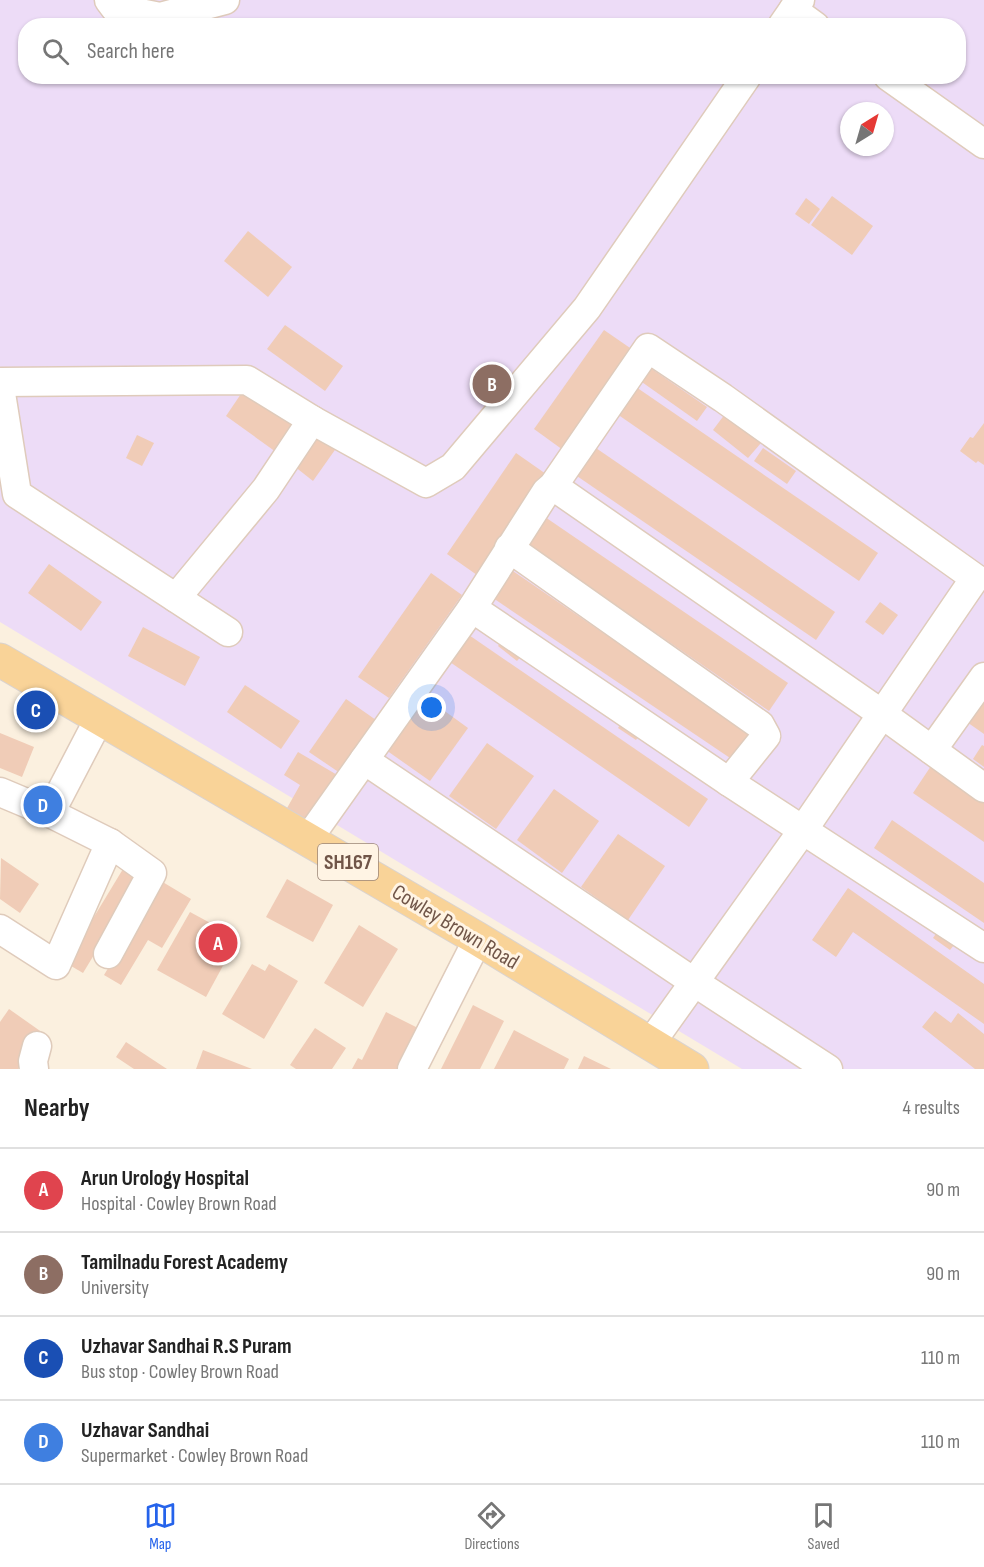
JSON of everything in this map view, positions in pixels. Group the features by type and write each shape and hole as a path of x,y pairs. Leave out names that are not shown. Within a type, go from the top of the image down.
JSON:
{"main road":[{"name":"Cowley Brown Road","path":"0,660 478,939 692,1069"}],"street":[{"path":"109,0 115,8 160,17 225,0"},
{"path":"0,382 248,380 312,420 426,483 453,466 587,308 741,84"},
{"path":"899,84 984,144"},
{"path":"308,839 472,608 546,492 553,486 648,348 723,398 975,578 803,830 650,1044"},
{"path":"0,387 17,494 228,632"},
{"path":"176,598 267,489 312,420"},
{"path":"553,486 882,714 984,788"},
{"path":"509,548 760,725 766,736 729,782"},
{"path":"472,608 729,782 984,948"},
{"path":"932,750 984,676"},
{"path":"50,813 99,719"},
{"path":"364,760 694,982 828,1069"},
{"path":"0,792 50,813 110,843 152,873 108,954"},
{"path":"0,930 56,965 110,843"},
{"path":"412,1069 478,939"}],"shaded area":[{"path":"0,0 984,0 984,1069 742,1069 0,622"}],"building":[{"path":"832,196 873,226 852,255 811,225"},
{"path":"806,198 820,209 809,224 795,214"},
{"path":"248,231 292,267 268,297 224,261"},
{"path":"285,325 343,366 325,391 267,349"},
{"path":"604,330 633,350 563,450 534,429"},
{"path":"649,367 707,407 697,421 639,380"},
{"path":"247,385 298,422 276,452 226,416"},
{"path":"636,387 878,553 859,581 617,414"},
{"path":"725,414 761,443 748,458 713,430"},
{"path":"984,423 984,465 978,461 976,463 960,451"},
{"path":"318,432 337,447 313,481 294,466"},
{"path":"137,435 154,443 142,466 126,458"},
{"path":"593,446 835,612 816,640 574,474"},
{"path":"763,448 796,471 787,484 754,461"},
{"path":"516,453 546,474 477,575 447,554"},
{"path":"545,517 788,683 769,711 527,544"},
{"path":"49,564 102,602 81,631 28,593"},
{"path":"510,569 752,735 733,760 490,596"},
{"path":"431,573 462,595 389,698 358,677"},
{"path":"880,602 898,615 883,635 865,622"},
{"path":"143,627 200,657 185,686 128,656"},
{"path":"466,633 708,799 689,827 447,660"},
{"path":"507,634 527,649 517,661 498,646"},
{"path":"245,685 300,721 281,749 227,712"},
{"path":"984,694 984,734 964,720"},
{"path":"424,696 468,728 430,781 386,750"},
{"path":"346,699 376,720 340,773 309,752"},
{"path":"625,717 643,729 636,740 618,728"},
{"path":"0,733 34,747 22,777 0,768"},
{"path":"487,743 534,776 496,829 449,796"},
{"path":"982,745 984,746 984,767 973,759"},
{"path":"298,752 339,776 307,831 282,817 300,785 284,775"},
{"path":"931,766 984,802 984,842 913,793"},
{"path":"554,789 599,821 562,873 517,840"},
{"path":"892,820 984,883 984,923 874,848"},
{"path":"618,834 665,866 628,920 581,887"},
{"path":"1,858 39,884 20,913 0,899"},
{"path":"123,869 140,879 83,973 66,963"},
{"path":"287,879 333,905 313,942 266,917"},
{"path":"161,881 191,899 162,948 148,940 121,985 104,975"},
{"path":"848,888 984,984 984,1024 853,932 836,957 812,940"},
{"path":"190,912 238,938 206,997 157,970"},
{"path":"359,925 398,949 363,1007 324,983"},
{"path":"940,928 958,940 950,950 933,938"},
{"path":"252,964 265,971 269,964 298,981 264,1039 222,1014"},
{"path":"473,1005 504,1021 480,1069 441,1069"},
{"path":"9,1009 43,1033 18,1069 0,1069 0,1022"},
{"path":"935,1011 951,1023 958,1013 984,1034 984,1069 975,1069 922,1027"},
{"path":"386,1012 422,1030 403,1069 352,1069 358,1058 362,1060"},
{"path":"315,1028 346,1048 332,1069 296,1069 290,1065"},
{"path":"514,1030 569,1059 564,1069 494,1069"},
{"path":"126,1042 167,1069 134,1069 116,1057"},
{"path":"203,1050 252,1069 196,1069"},
{"path":"584,1056 611,1069 578,1069"}],"place":[{"name":"Tamilnadu Forest Academy","path":"492,384"},
{"name":"Uzhavar Sandhai R.S Puram","path":"36,710"},
{"name":"Uzhavar Sandhai","path":"43,805"},
{"name":"Arun Urology Hospital","path":"218,943"}]}
